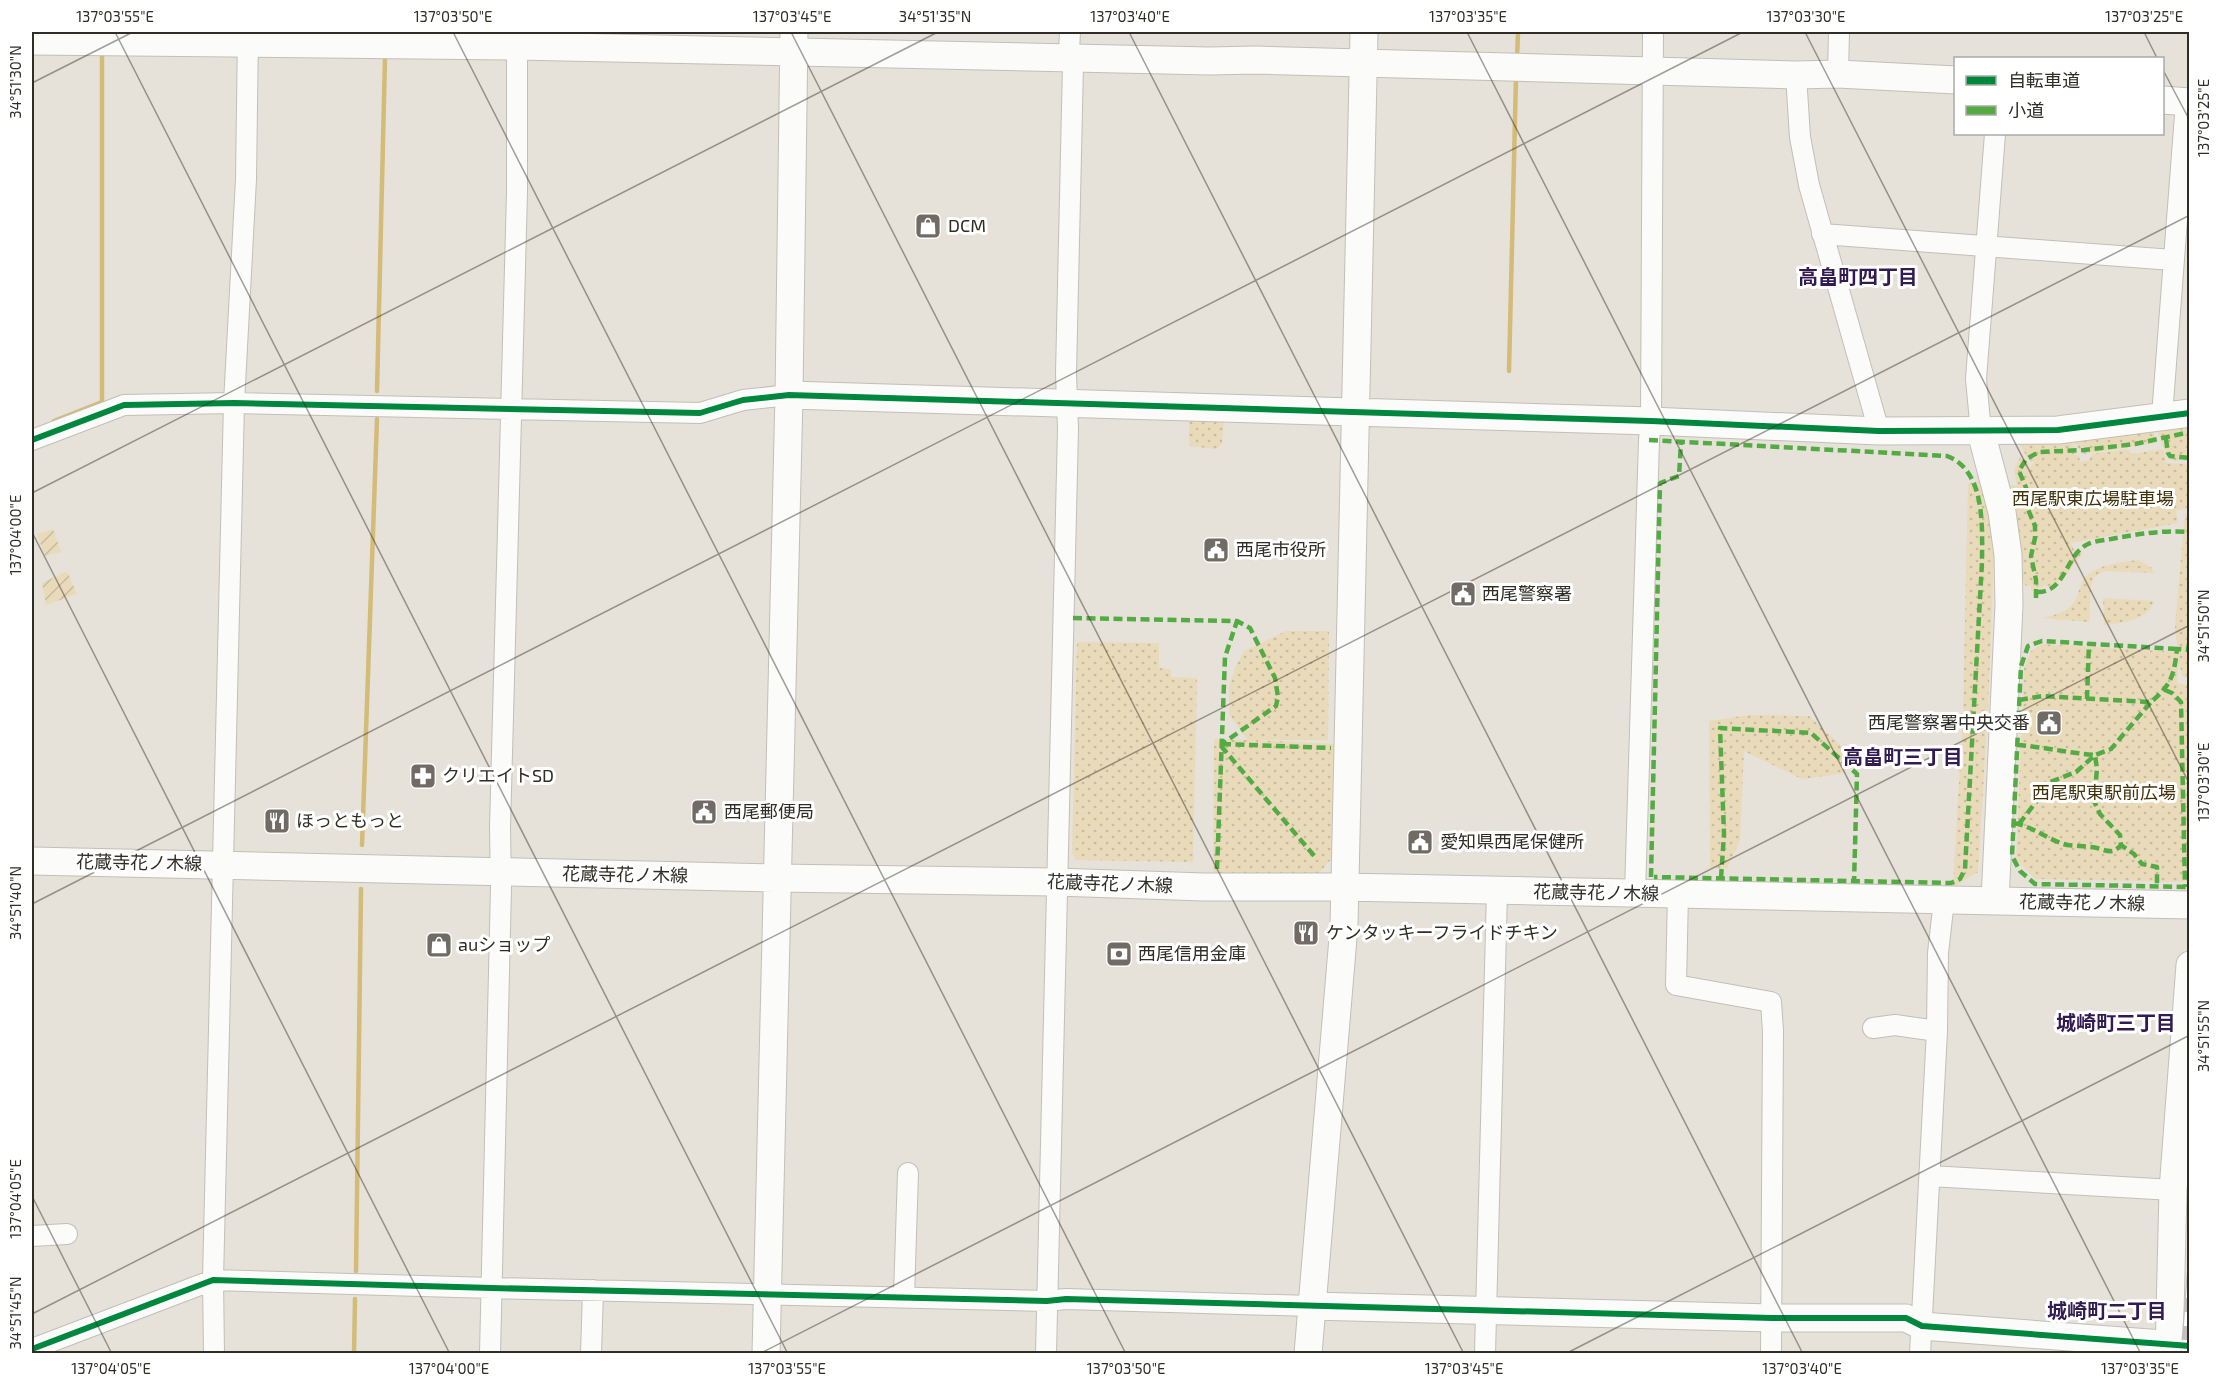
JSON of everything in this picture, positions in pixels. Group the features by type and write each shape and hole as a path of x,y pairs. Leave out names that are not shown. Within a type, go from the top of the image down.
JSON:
{"street":[{"path":"1046,1353 1068,429 1066,374 1073,65 1070,32"},
{"path":"1308,1353 1344,926 1364,32"},
{"path":"1635,894 1648,452 1652,421 1653,32"},
{"path":"1838,74 1839,32"},
{"path":"32,41 248,37 517,46 794,42 1071,58 1363,62 1796,75 1838,74 1954,80"},
{"path":"214,1353 213,1280 234,403 246,179 248,37"},
{"path":"765,1353 789,395 794,42"},
{"path":"490,1353 510,408 517,192 517,46"},
{"path":"1796,75 1800,137 1809,185 1879,431"},
{"path":"2162,416 2173,260 2179,101"},
{"path":"1995,135 1976,380 1981,432 2002,512 2008,555 2009,605 1995,901"},
{"path":"1822,234 1985,248 2173,260"},
{"path":"32,440 124,405 234,403 700,413 743,400 789,395 1652,421 1879,431 2058,430 2190,413"},
{"name":"花蔵寺花ノ木線","path":"32,861 1204,887 2190,905"},
{"path":"1485,1353 1497,891"},
{"path":"1678,894 1676,985 1771,1002 1773,1031 1771,1353"},
{"path":"1920,1353 1937,1030 1938,953 1944,900"},
{"path":"32,1349 213,1280 1047,1301 1066,1299 1486,1309 1772,1318 1906,1318 1922,1326 2176,1348 2173,1190 2190,965"},
{"path":"1873,1028 1895,1025 1937,1030"},
{"path":"904,1296 908,1173"},
{"path":"1930,1176 2173,1190"},
{"path":"32,1236 67,1234"},
{"path":"591,1353 593,1290"}],"green space":[{"path":"1189,421 1224,421 1222,444 1216,449 1189,446"},
{"path":"2189,424 2189,461 2169,460 2156,428"},
{"path":"2152,427 2156,443 2083,454 2071,438"},
{"name":"西尾駅東広場駐車場","path":"2069,439 2078,453 2072,455 2079,455 2080,462 2089,460 2092,454 2128,449 2132,454 2163,449 2167,463 2189,464 2189,508 2176,511 2178,523 2071,543 2074,550 2083,553 2067,574 2052,587 2043,585 2043,587 2031,590 2031,585 2027,587 2022,581 2019,532 2008,484 2017,486 2014,469 2022,454 2029,468 2034,462 2030,462 2020,445"},
{"path":"1984,479 1995,529 1988,709 1978,872 1953,887 1963,711 1968,484"},
{"name":"西尾駅東駅前広場","path":"2185,514 2190,514 2190,680 2182,676 2179,662 2177,683 2189,685 2189,882 2035,879 2016,859 2024,668 2031,651 2042,644 2178,652 2175,626"},
{"path":"53,529 61,552 45,556 37,534"},
{"path":"2138,560 2152,568 2154,573 2104,571 2094,577 2091,586 2089,622 2041,618 2057,614 2071,606 2083,581 2094,570"},
{"path":"67,571 77,594 46,605 42,583"},
{"path":"2103,598 2154,601 2146,613 2134,620 2104,625"},
{"path":"1286,631 1329,631 1328,740 1252,740 1337,744 1332,858 1316,877 1213,875 1214,739 1247,740 1229,714 1229,687 1244,651"},
{"path":"1077,642 1159,643 1159,668 1171,669 1171,677 1197,678 1193,862 1076,860 1072,853"},
{"path":"1749,715 1809,716 1846,750 1846,773 1802,779 1744,751 1740,840 1727,869 1710,868 1709,721"}],"waterway":[{"path":"1517,59 1518,32"},
{"path":"54,421 102,402 102,52"},
{"path":"377,391 385,58"},
{"path":"1509,371 1516,77"},
{"path":"362,845 377,419"},
{"path":"356,1271 361,889"},
{"path":"354,1354 355,1299"}],"railway":[{"path":"2184,1354 2190,1275"}],"marked path":[{"path":"2036,598 2036,580 2031,556 2035,526 2025,502 2027,490 2019,471 2026,459 2039,452 2135,444 2190,432"},
{"path":"2166,439 2170,456 2190,458"},
{"path":"1649,440 1947,456 1960,463 1969,474 1975,487 1982,533 1965,869 1960,879 1951,883 1654,877"},
{"path":"1651,877 1660,483 1679,476 1681,442"},
{"path":"2037,592 2047,591 2054,586 2074,556 2088,544 2150,533 2190,532"},
{"path":"1073,618 1237,621 1250,628 1275,678 1278,697 1276,706 1222,744"},
{"path":"1217,869 1225,657 1237,621"},
{"path":"2188,650 2190,637"},
{"path":"2177,649 2042,641 2028,646 2021,666 2012,856 2020,871 2035,884 2190,887"},
{"path":"2087,699 2089,643"},
{"path":"2019,700 2043,696 2151,702 2164,690 2171,678 2177,649 2190,650"},
{"path":"2165,690 2181,702 2185,887"},
{"path":"2019,824 2036,802 2045,784 2076,772 2095,755 2111,749 2151,702"},
{"path":"1721,878 1724,834 1720,728 1811,733 1857,774 1854,883"},
{"path":"1222,744 1331,748"},
{"path":"2017,745 2095,755 2097,769 2094,801 2100,814 2120,835 2121,845 2134,854 2142,864 2157,867 2157,886"},
{"path":"1221,746 1316,858"},
{"path":"2014,823 2067,845 2111,851 2121,845"}],"cycle path":[{"path":"32,440 124,405 234,403 700,413 743,400 789,395 1651,421 1879,431 2058,430 2190,413"},
{"path":"32,1349 213,1280 1772,1318 1906,1318 1922,1326 2190,1346"}],"place":[{"name":"DCM","path":"928,226"},
{"name":"西尾市役所","path":"1216,550"},
{"name":"西尾警察署","path":"1463,594"},
{"name":"西尾警察署中央交番","path":"2049,723"},
{"name":"クリエイトSD","path":"423,776"},
{"name":"西尾郵便局","path":"704,812"},
{"name":"ほっともっと","path":"277,821"},
{"name":"愛知県西尾保健所","path":"1420,842"},
{"name":"ケンタッキーフライドチキン","path":"1306,933"},
{"name":"auショップ","path":"439,945"},
{"name":"西尾信用金庫","path":"1119,954"}],"district":[{"name":"高畠町四丁目","path":"1858,277"},
{"name":"高畠町三丁目","path":"1903,757"},
{"name":"城崎町三丁目","path":"2116,1023"},
{"name":"城崎町二丁目","path":"2107,1311"}]}
